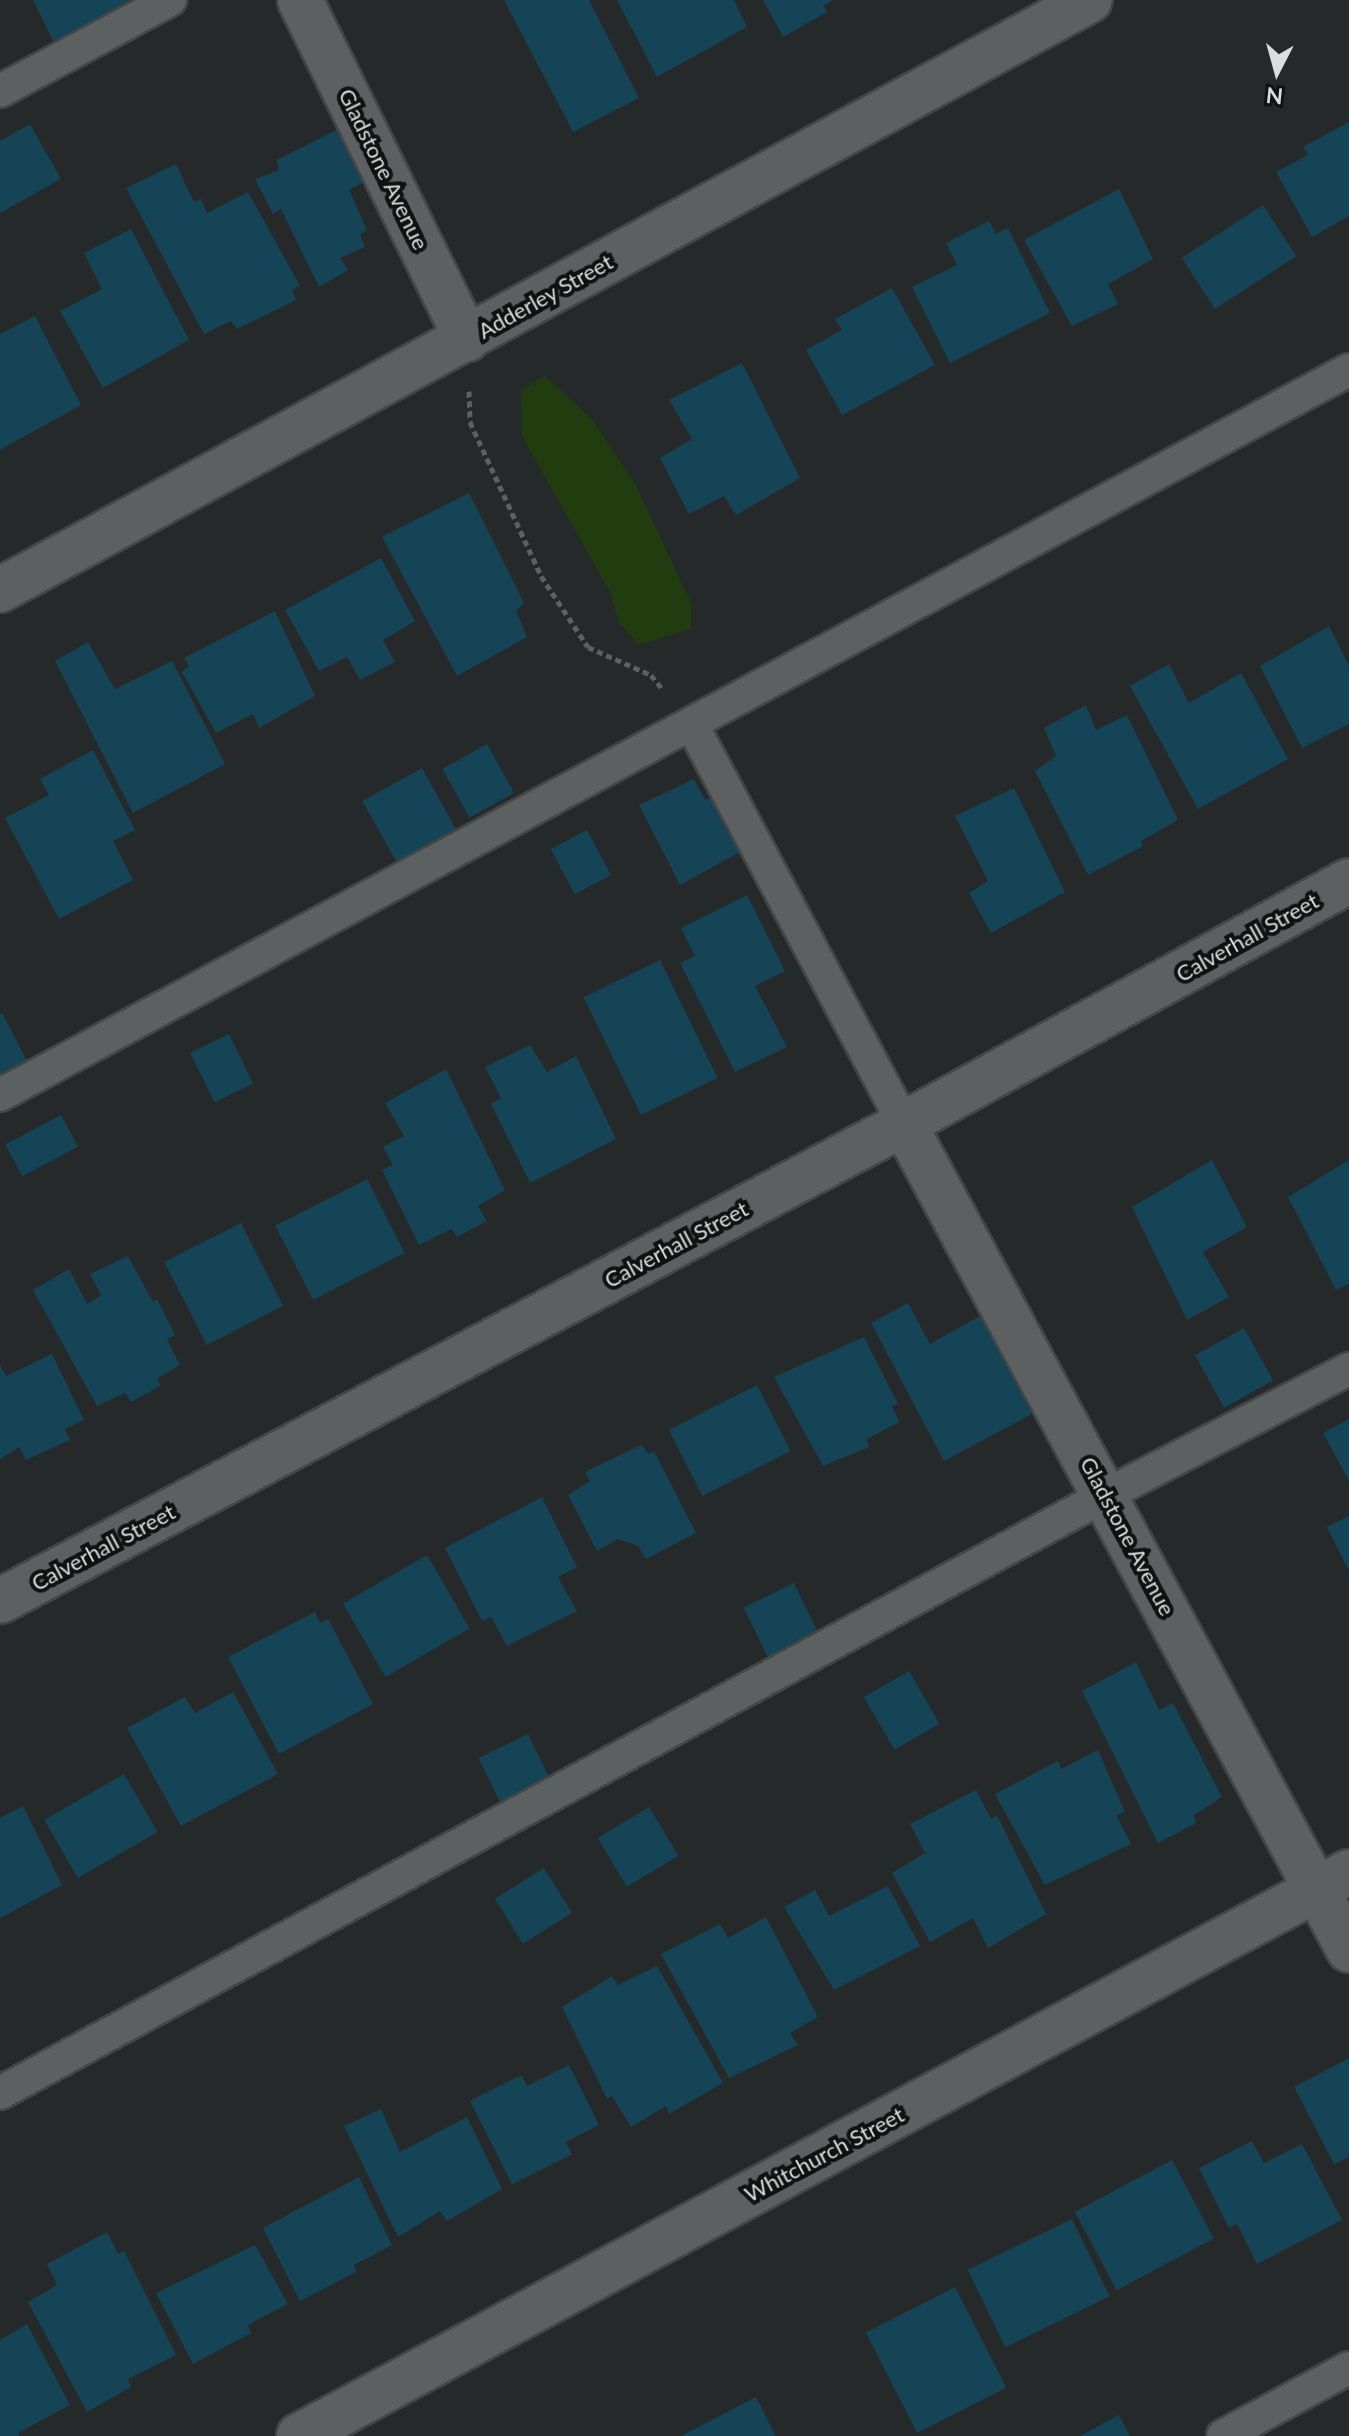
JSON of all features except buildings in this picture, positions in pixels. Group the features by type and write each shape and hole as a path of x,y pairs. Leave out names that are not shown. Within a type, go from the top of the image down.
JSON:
{"street":[{"name":"Gladstone Avenue","path":"300,0 467,339"},
{"name":"Adderley Street","path":"0,590 1090,0"},
{"name":"Calverhall Street","path":"0,1601 904,1124 1349,881"},
{"name":"Gladstone Avenue","path":"904,1124 1106,1495 1333,1881 1349,1950"},
{"name":"Whitchurch Street","path":"299,2436 1333,1881"}],"lane":[{"path":"0,91 170,0"},
{"path":"0,1095 1349,370"},
{"path":"692,725 904,1124"},
{"path":"0,2093 1106,1495 1349,1369"},
{"path":"1223,2436 1349,2368"}],"path":[{"path":"467,339 470,422 541,576 588,647 651,675 692,725"}],"green space":[{"path":"545,376 591,418 636,485 691,603 691,629 639,645 619,623 610,592 522,436 521,390"}]}
